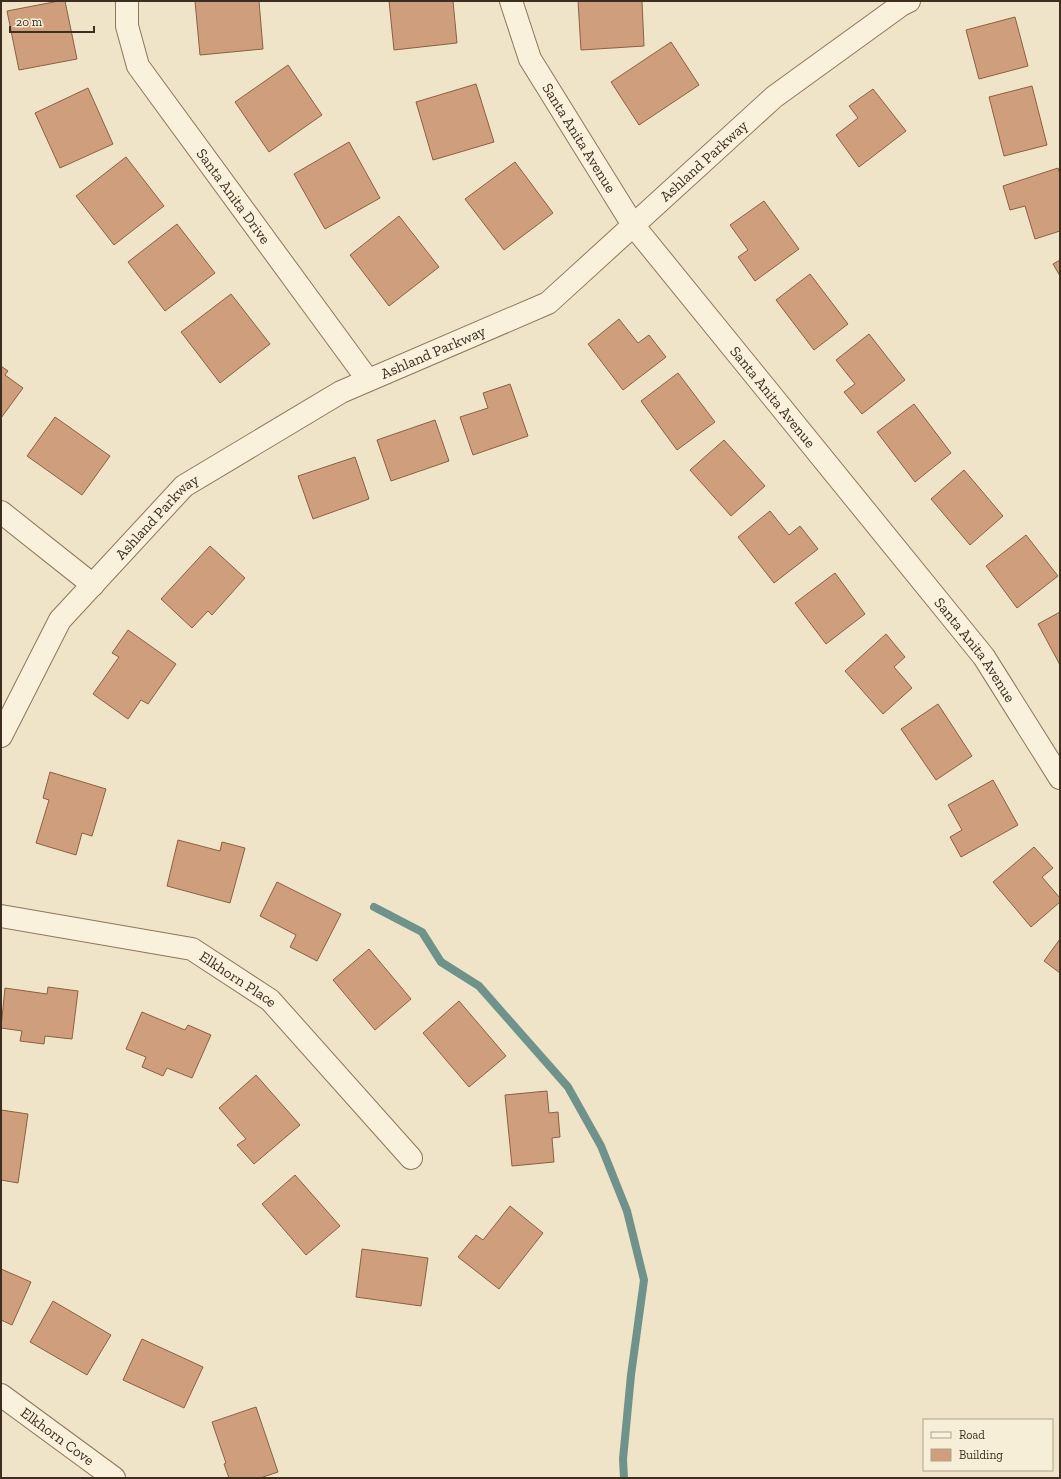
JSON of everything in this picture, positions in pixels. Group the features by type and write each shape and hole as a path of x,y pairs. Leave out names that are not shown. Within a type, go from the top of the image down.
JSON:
{"street":[{"name":"Santa Anita Drive","path":"127,1 128,26 138,66 368,380"},
{"name":"Santa Anita Avenue","path":"511,1 530,59 633,225 984,658 1060,778"},
{"name":"Ashland Parkway","path":"1,736 60,620 184,486 341,392 548,303 774,97 901,5 909,1"},
{"path":"1,512 93,585"},
{"name":"Elkhorn Place","path":"1,916 192,949 270,1000 411,1158"},
{"name":"Elkhorn Cove","path":"1,1395 114,1478"}],"building":[{"path":"65,1 77,59 19,70 7,11"},
{"path":"195,1 259,1 263,49 200,55"},
{"path":"389,1 453,1 457,43 394,50"},
{"path":"578,1 642,1 644,46 581,50"},
{"path":"1015,17 1028,66 979,79 966,30"},
{"path":"671,42 699,85 639,125 611,82"},
{"path":"288,65 322,115 269,152 235,102"},
{"path":"476,84 494,142 433,160 416,102"},
{"path":"1032,86 1047,145 1004,156 989,97"},
{"path":"88,88 113,144 60,168 35,113"},
{"path":"873,89 906,131 859,167 836,135 858,118 849,106"},
{"path":"349,142 380,198 325,229 294,174"},
{"path":"126,157 164,206 114,245 76,196"},
{"path":"515,162 553,213 504,250 465,199"},
{"path":"1058,168 1060,174 1060,231 1035,239 1025,206 1010,210 1003,186"},
{"path":"764,201 799,249 755,281 738,257 748,250 730,225"},
{"path":"399,216 439,267 389,306 350,255"},
{"path":"177,224 215,273 165,311 128,262"},
{"path":"1060,260 1060,276 1053,264"},
{"path":"810,274 848,324 814,350 776,300"},
{"path":"231,294 270,344 220,383 181,332"},
{"path":"619,319 638,343 649,335 666,357 623,390 588,344"},
{"path":"869,334 905,380 862,414 844,392 855,384 836,360"},
{"path":"1,366 8,371 5,375 23,388 1,418"},
{"path":"678,373 715,422 677,450 641,401"},
{"path":"510,384 528,436 473,455 460,417 488,408 483,393"},
{"path":"914,404 951,453 915,482 877,432"},
{"path":"55,417 110,456 82,495 27,456"},
{"path":"435,420 449,461 391,481 377,440"},
{"path":"724,440 765,486 731,516 690,470"},
{"path":"355,457 369,499 313,519 298,476"},
{"path":"964,470 1003,516 970,545 931,499"},
{"path":"770,511 789,535 800,526 818,549 774,583 738,537"},
{"path":"1026,535 1058,576 1017,608 986,566"},
{"path":"210,546 245,578 212,615 208,611 192,628 161,599"},
{"path":"835,573 865,614 826,644 795,603"},
{"path":"1060,612 1060,665 1038,624"},
{"path":"128,630 176,664 148,704 141,700 128,719 93,694 119,657 112,653"},
{"path":"886,634 905,657 894,667 912,688 883,714 845,671"},
{"path":"938,704 972,756 936,780 901,729"},
{"path":"50,772 106,789 92,836 82,833 76,855 36,843 49,800 43,798"},
{"path":"993,780 1018,825 961,857 950,837 962,830 948,805"},
{"path":"178,840 220,851 222,842 245,848 230,903 167,886"},
{"path":"1034,847 1053,868 1042,877 1060,898 1060,902 1031,927 993,882"},
{"path":"277,882 341,914 317,961 290,947 296,935 260,916"},
{"path":"1060,939 1060,973 1044,961"},
{"path":"369,949 411,999 375,1030 333,980"},
{"path":"48,987 78,991 72,1039 45,1036 44,1044 20,1041 22,1031 1,1028 5,988 47,994"},
{"path":"459,1001 506,1056 469,1087 423,1033"},
{"path":"142,1012 185,1030 188,1025 211,1035 192,1078 167,1068 163,1076 142,1067 146,1057 126,1049"},
{"path":"256,1075 300,1125 254,1164 237,1145 246,1139 219,1108"},
{"path":"547,1091 549,1113 558,1112 560,1137 552,1138 554,1162 512,1166 505,1095"},
{"path":"1,1110 28,1114 18,1183 1,1180"},
{"path":"295,1175 340,1226 306,1255 262,1204"},
{"path":"510,1206 543,1233 499,1289 458,1257 476,1235 483,1240"},
{"path":"362,1249 428,1258 421,1306 356,1297"},
{"path":"1,1269 31,1282 12,1325 1,1320"},
{"path":"53,1301 111,1335 87,1375 30,1342"},
{"path":"142,1339 203,1367 184,1408 123,1380"},
{"path":"256,1407 278,1472 260,1478 229,1478 224,1464 226,1463 212,1422"}],"waterway":[{"path":"374,907 422,932 441,962 479,986 568,1087 601,1146 627,1211 644,1280 631,1375 623,1459 624,1478"}]}
